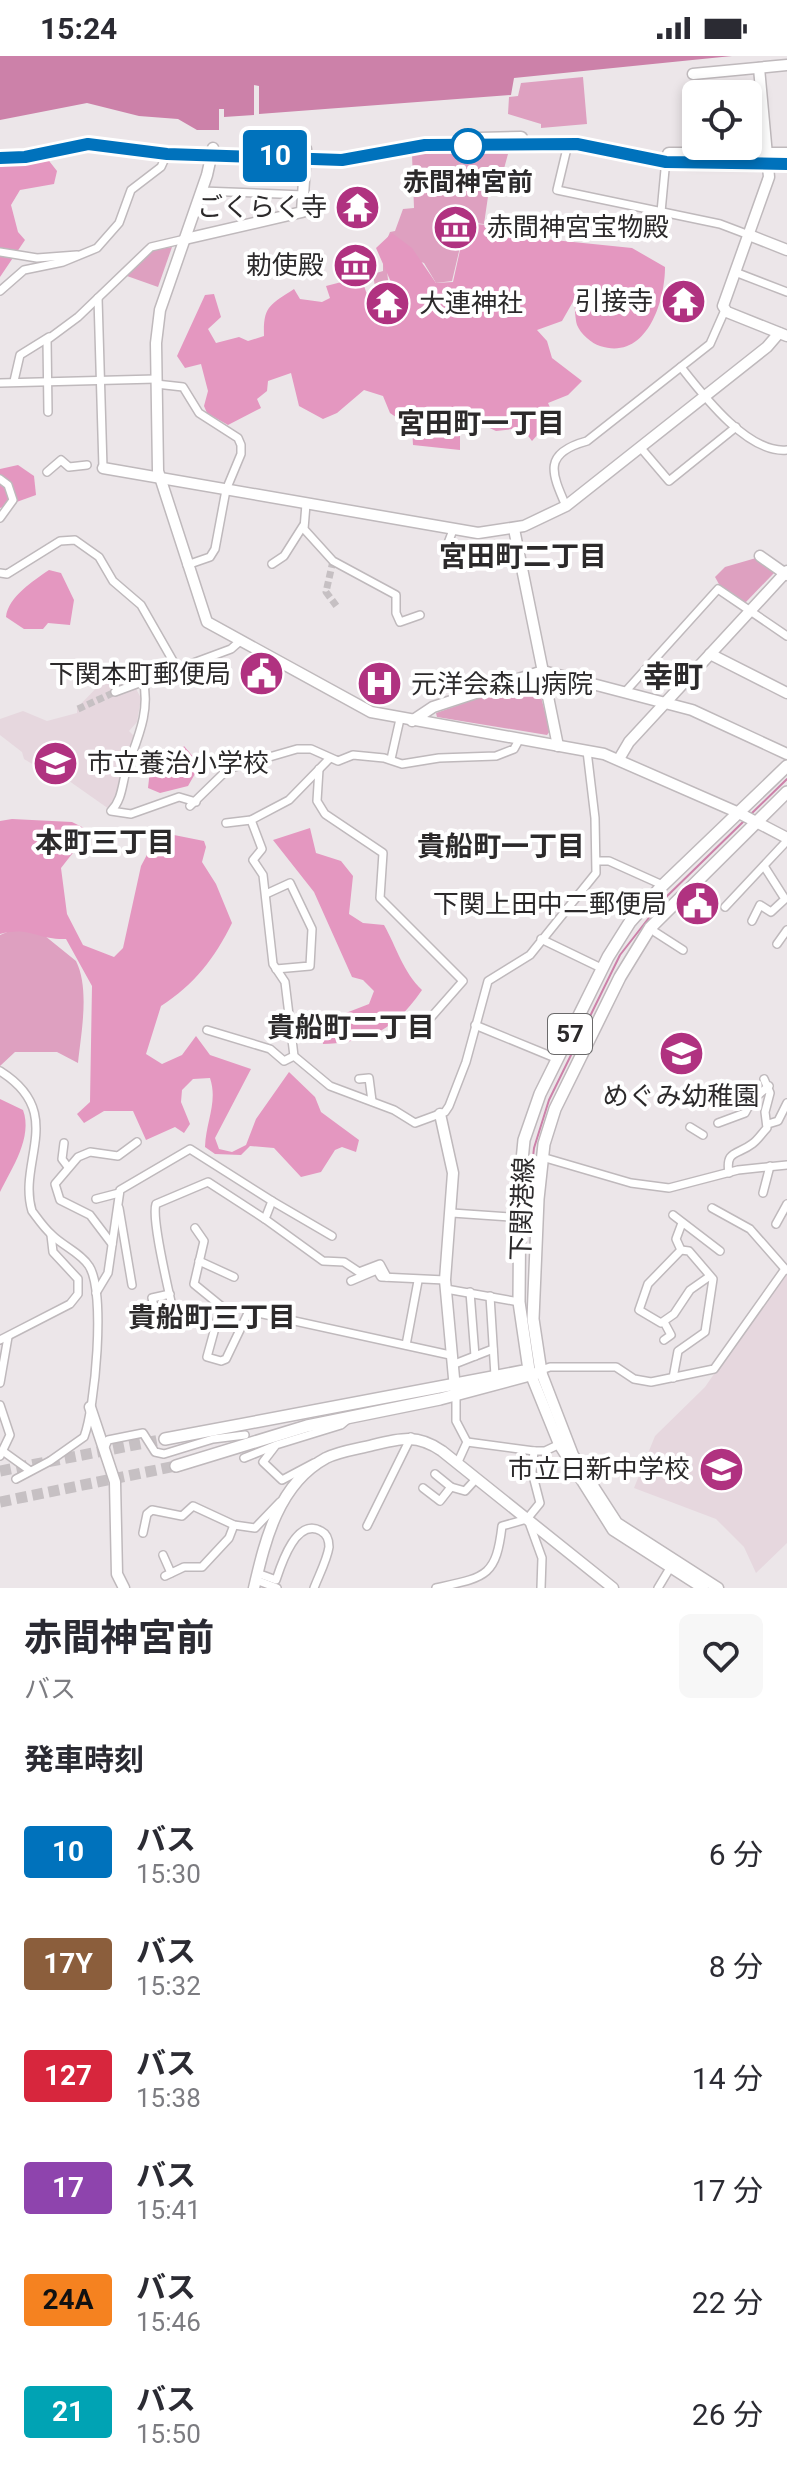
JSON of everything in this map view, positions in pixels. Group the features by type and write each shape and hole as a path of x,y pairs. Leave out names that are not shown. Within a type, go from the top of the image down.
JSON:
{"highway":[{"path":"0,150 24,149 96,136 212,152"},
{"path":"0,157 25,157 88,144 167,154 305,153 346,152 426,137 574,136 666,158"},
{"path":"305,153 353,159 425,145 568,144 666,158 769,160 787,164"},
{"path":"769,160 787,154"}],"main road":[{"name":"下関港線","path":"533,1373 537,1219 536,1145 530,1118 602,969 630,922 747,817 787,766"},
{"name":"下関港線","path":"533,1373 519,1302 521,1220 536,1145 618,976 650,928 667,891 747,817 787,792"},
{"path":"455,1389 495,1376 533,1373"},
{"path":"176,1466 245,1441 345,1412 533,1373"},
{"path":"165,1439 245,1441 345,1412"}],"street":[{"path":"693,74 787,65"},
{"path":"566,506 551,471 554,462 569,448 587,441 710,344 725,310 735,272 768,182 769,160 759,68"},
{"path":"568,144 557,190 720,224 787,250"},
{"path":"212,152 202,191 160,310 156,382 159,478 207,622 360,708 406,720 619,759 747,817 786,841 725,907"},
{"path":"14,381 20,355 50,337 98,298 151,247 302,212 305,153"},
{"path":"0,291 24,270 78,257 97,248 124,214 131,190 161,167 167,154"},
{"path":"661,212 666,158"},
{"path":"202,191 304,195"},
{"path":"0,252 37,258 77,253 78,257"},
{"path":"735,272 787,292"},
{"path":"98,298 103,468 478,533 514,529 537,522 566,506 783,334 725,310"},
{"path":"48,412 47,340 50,337"},
{"path":"681,367 704,397 736,427 758,444 787,450"},
{"path":"0,383 101,380 156,382 183,387 204,418 240,440 241,454 226,490 212,556 187,565"},
{"path":"640,447 669,481 736,427"},
{"path":"47,472 61,460 69,467 87,465"},
{"path":"0,479 8,485 13,500 0,518"},
{"path":"272,564 284,556 303,526 306,504"},
{"path":"303,526 326,557 396,595 396,613 400,622 420,615"},
{"path":"514,529 558,746"},
{"path":"450,566 445,551 453,530"},
{"path":"0,573 7,574 60,541 75,540 99,557 113,581 141,605 177,668"},
{"path":"619,759 665,703 786,573 760,556"},
{"path":"625,692 718,589 787,636"},
{"path":"115,692 231,649 239,642"},
{"path":"710,654 787,693"},
{"path":"391,759 406,720 433,707 543,671 692,710 787,754"},
{"path":"143,680 146,697 141,732 122,792 111,811 131,814 179,797 193,804 228,769 297,749 311,749 329,759 346,760 357,755 391,759 402,764 439,758 496,756 514,749 519,740"},
{"path":"251,820 262,849 253,860 261,869 276,969 285,982 294,1056 330,1086 372,1101 415,1123 440,1114 449,1106 459,1081 482,991 491,977 525,958 591,881 598,861 587,751"},
{"path":"226,823 251,820 289,800 329,759"},
{"path":"319,769 317,801 325,814 383,853 380,898 463,981 426,1023"},
{"path":"598,861 609,861 667,891"},
{"path":"752,921 760,905 771,912 785,899 764,866"},
{"path":"266,894 290,883 312,932 310,966 276,969"},
{"path":"777,944 787,930"},
{"path":"655,932 683,950"},
{"path":"541,939 618,976"},
{"path":"475,1025 574,1067"},
{"path":"207,1030 270,1049 284,1061 294,1056"},
{"path":"2,1075 26,1094 33,1111 36,1153 30,1206 51,1235 88,1264 96,1293 96,1373 86,1430 79,1443 16,1479"},
{"path":"359,1079 369,1078 372,1101"},
{"path":"718,1123 745,1113 766,1083 765,1112 768,1124"},
{"path":"729,1173 728,1158 756,1142 768,1124 778,1121 787,1103"},
{"path":"440,1114 453,1173 446,1284 456,1421 467,1442"},
{"path":"690,1127 703,1135"},
{"path":"112,1244 90,1215 60,1200 55,1184 78,1157 90,1152 121,1155 138,1138"},
{"path":"64,1143 62,1159 68,1167"},
{"path":"536,1145 648,1187 678,1187 729,1173 787,1165"},
{"path":"96,1199 119,1193 130,1182 190,1149 332,1236"},
{"path":"763,1193 770,1166"},
{"path":"170,1294 154,1218 156,1204 208,1182 323,1261 346,1263 359,1272 380,1264 387,1277"},
{"path":"96,1293 108,1273 119,1193"},
{"path":"265,1219 272,1201"},
{"path":"776,1224 787,1204"},
{"path":"118,1206 132,1285"},
{"path":"703,1588 613,1530 563,1442 533,1373 550,1367 616,1367 643,1382 714,1369 786,1270 750,1229 712,1208"},
{"path":"452,1213 537,1219"},
{"path":"673,1215 720,1251"},
{"path":"681,1250 676,1239 682,1223"},
{"path":"195,1228 204,1238 194,1284 221,1306 207,1357 221,1361 226,1359 249,1311 406,1345 451,1360 493,1349"},
{"path":"0,1383 4,1339 41,1316 70,1304 78,1294 78,1279 53,1252 51,1235"},
{"path":"673,1378 678,1351 705,1332 714,1290 710,1276 689,1251 681,1250"},
{"path":"664,1340 671,1335 664,1322 641,1314 640,1304 648,1284 681,1250"},
{"path":"199,1261 234,1277"},
{"path":"351,1281 377,1270 387,1277 446,1284 519,1302"},
{"path":"664,1322 687,1294 710,1276"},
{"path":"406,1345 418,1281"},
{"path":"470,1292 475,1356"},
{"path":"490,1296 495,1376"},
{"path":"0,1405 2,1419 10,1435 2,1454 29,1470"},
{"path":"90,1407 102,1451 115,1482 117,1574 124,1588"},
{"path":"102,1451 108,1440 143,1433 155,1452 164,1454 213,1439 276,1445 347,1423 345,1412"},
{"path":"276,1445 263,1462 280,1480 324,1459 411,1437 430,1442 613,1588"},
{"path":"367,1526 411,1437"},
{"path":"467,1442 545,1451 563,1442"},
{"path":"457,1464 467,1442"},
{"path":"563,1442 625,1531 718,1588"},
{"path":"436,1588 491,1568 498,1560 502,1526 527,1519 540,1503 532,1472 534,1451"},
{"path":"143,1533 149,1511 182,1516 193,1506 234,1525 258,1527 324,1459"},
{"path":"435,1474 451,1487 465,1491 476,1479"},
{"path":"423,1488 440,1501 451,1487"},
{"path":"256,1580 263,1545 282,1501"},
{"path":"527,1519 539,1544 543,1566 541,1588"},
{"path":"163,1555 168,1574 184,1567 202,1567 229,1538 234,1525"},
{"path":"256,1580 276,1580 293,1541 306,1531 319,1530 325,1534 329,1545 314,1588"},
{"path":"658,1588 670,1568"},
{"path":"256,1580 277,1588"}],"shaded area":[{"path":"0,56 732,56 514,78 511,95 259,114 259,86 254,85 254,115 224,117 224,109 219,109 219,130 197,130 178,119 139,116 87,103 0,120"},
{"path":"583,77 587,124 541,128 541,124 508,114 509,97 518,96 521,83"},
{"path":"508,154 502,176 491,176 484,224 466,222 452,281 436,283 424,263 412,259 387,271 390,297 399,301 401,313 375,314 369,296 375,287 373,274 383,271 383,249 390,232 395,231 403,209 414,208 412,155"},
{"path":"46,157 57,171 54,184 20,190 11,205 18,232 25,240 0,277 0,167"},
{"path":"466,223 530,229 544,239 632,248 665,267 657,312 641,337 630,345 616,348 590,341 577,325 574,300 562,321 537,330 547,341 552,358 582,381 568,395 548,403 554,416 532,441 522,428 496,431 479,423 468,424 460,433 460,450 413,445 412,428 390,413 383,396 364,390 337,413 323,419 299,406 291,373 268,381 267,391 257,399 261,408 228,425 207,413 204,406 208,391 201,364 185,368 177,356 205,295 214,294 221,317 208,329 216,343 239,337 248,341 264,336 265,318 270,307 294,289 300,299 322,302 330,298 326,286 361,277 374,315 398,317 398,298 376,248 392,233 412,248 436,283 453,282"},
{"path":"172,247 158,287 127,276 154,250"},
{"path":"18,465 34,476 36,495 0,508 0,469"},
{"path":"756,558 774,573 745,603 720,586 715,577 725,567"},
{"path":"49,570 61,573 74,600 70,625 48,623 43,629 24,629 6,617 8,610 22,590"},
{"path":"107,677 116,695 135,687 141,698 137,722 129,731 136,738 120,793 109,809 45,764 39,768 24,759 22,752 0,735 0,719 23,711 47,721 77,713 77,708"},
{"path":"536,678 550,731 547,735 437,717 436,713"},
{"path":"184,746 200,765 188,786 160,793 148,788 151,761 157,750 179,755"},
{"path":"0,821 72,822 90,831 61,868 67,914 83,945 114,957 123,948 141,866 159,832 204,841 206,847 202,862 216,884 232,923 202,970 184,989 161,1006 146,1054 162,1064 182,1055 196,1036 210,1055 251,1069 215,1138 219,1149 232,1152 246,1145 256,1119 289,1072 315,1097 321,1112 359,1140 356,1152 342,1147 335,1150 321,1172 301,1177 274,1148 250,1146 241,1155 215,1154 205,1147 212,1104 210,1078 193,1079 182,1090 181,1102 190,1124 184,1133 175,1127 146,1140 133,1111 104,1111 84,1123 77,1114 90,1102 92,986 66,939 27,932 0,934"},
{"path":"310,828 316,853 341,861 353,876 349,914 363,923 384,925 405,968 422,990 391,1024 368,1036 340,1043 323,1044 320,1023 369,1004 374,991 363,980 352,977 314,892 273,840"},
{"path":"29,923 76,961 80,972 83,1011 78,1063 57,1052 15,1052 0,1066 0,935"},
{"path":"0,1099 23,1110 25,1131 20,1152 0,1192"},
{"path":"783,1275 787,1275 787,1543 756,1573 744,1547 716,1519 634,1488 655,1436 705,1387"}],"waterway":[{"path":"751,814 787,779"},
{"path":"529,1192 534,1148 549,1100 620,955 662,901 744,821"}],"tunnel":[{"path":"333,561 326,592 338,608"},
{"path":"78,709 115,692"},
{"path":"0,1471 165,1439"},
{"path":"0,1502 176,1466"}],"bus line":[{"name":"10","path":"0,158 25,157 88,144 167,154 342,160 425,145 495,147 577,144 666,162 721,166 787,164"}],"place":[{"name":"赤間神宮前","path":"468,146"},
{"name":"ごくらく寺","path":"358,207"},
{"name":"赤間神宮宝物殿","path":"456,227"},
{"name":"勅使殿","path":"355,265"},
{"name":"引接寺","path":"684,301"},
{"name":"大連神社","path":"388,303"},
{"name":"下関本町郵便局","path":"262,674"},
{"name":"元洋会森山病院","path":"380,684"},
{"name":"市立養治小学校","path":"56,763"},
{"name":"下関上田中二郵便局","path":"698,904"},
{"name":"めぐみ幼稚園","path":"681,1053"},
{"name":"市立日新中学校","path":"721,1469"}],"district":[{"name":"宮田町一丁目","path":"481,423"},
{"name":"宮田町二丁目","path":"523,556"},
{"name":"幸町","path":"673,677"},
{"name":"本町三丁目","path":"105,842"},
{"name":"貴船町一丁目","path":"501,846"},
{"name":"貴船町二丁目","path":"351,1027"},
{"name":"貴船町三丁目","path":"212,1317"}]}
